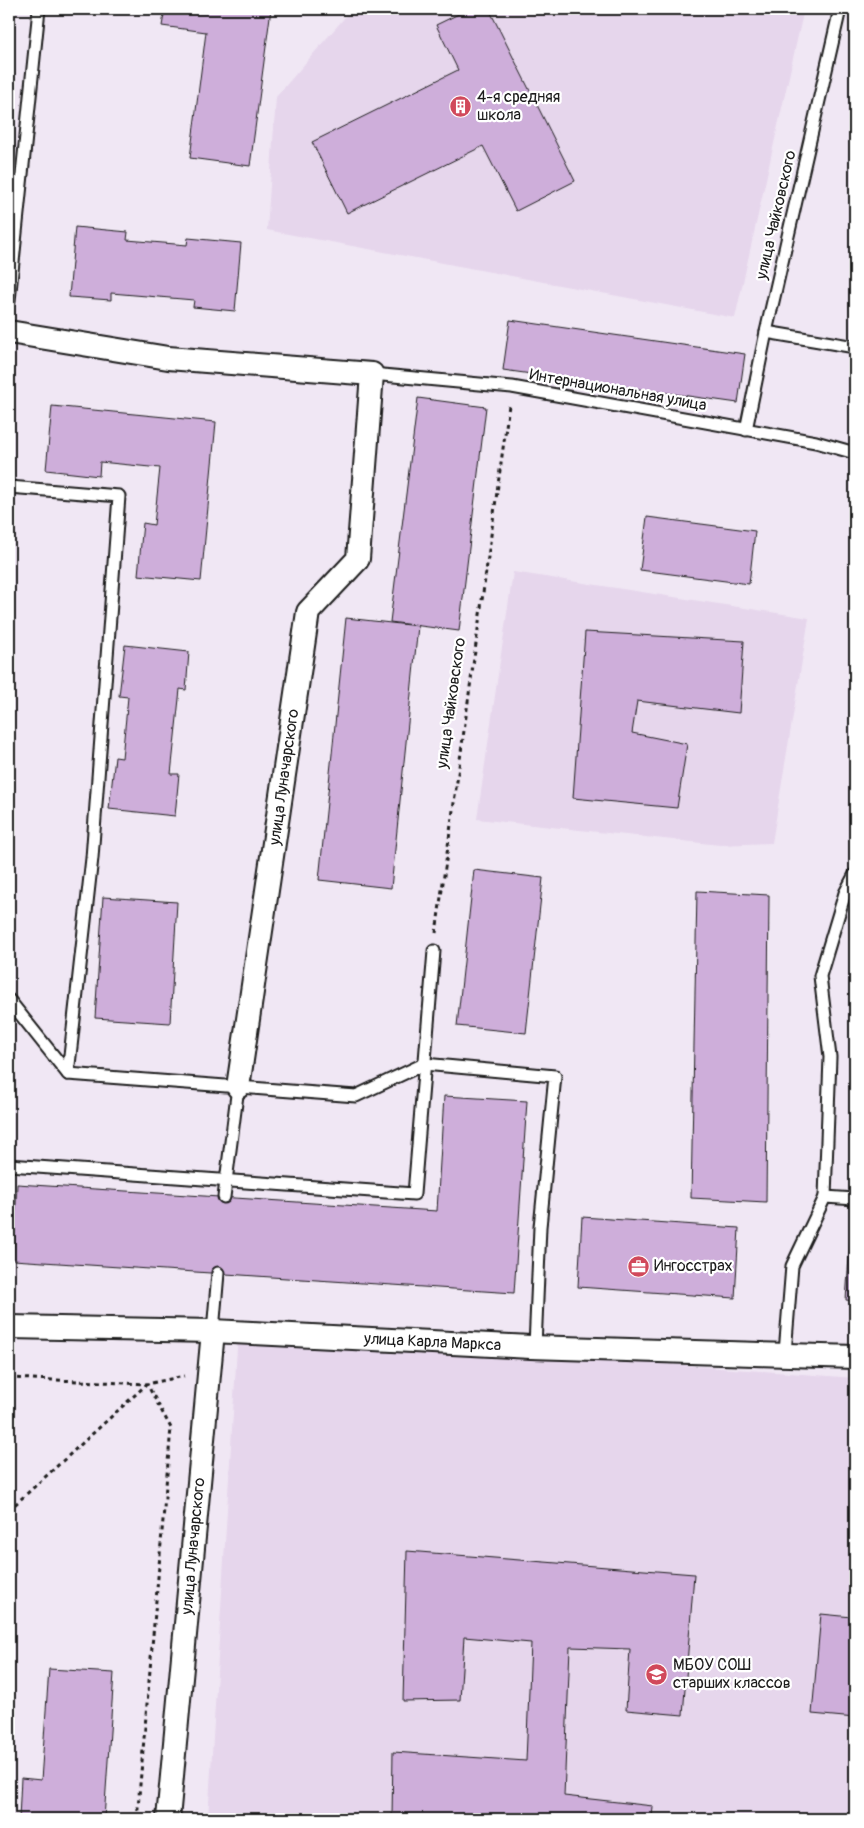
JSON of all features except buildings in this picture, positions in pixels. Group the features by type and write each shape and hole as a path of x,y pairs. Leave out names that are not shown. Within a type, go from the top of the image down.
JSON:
{"street":[{"path":"9,332 168,358 372,374"},
{"name":"улица Луначарского","path":"238,1087 308,612 358,560 372,374"},
{"name":"улица Карла Маркса","path":"9,1327 213,1331 535,1347 855,1356"},
{"name":"улица Луначарского","path":"168,1819 213,1331"}],"lane":[{"path":"9,301 39,9"},
{"name":"улица Чайковского","path":"746,430 766,332 840,9"},
{"path":"766,332 855,347"},
{"name":"Интернациональная улица","path":"372,374 512,387 816,442 855,453"},
{"path":"9,487 119,496 92,858 68,1074"},
{"path":"785,1353 792,1266 825,1197 830,1057 820,976 845,893 855,874"},
{"path":"9,1165 414,1194 434,951"},
{"path":"9,1000 68,1074 356,1096 424,1064 555,1076 540,1227 535,1347"},
{"name":"улица Луначарского","path":"224,1197 238,1087"},
{"path":"825,1197 855,1199"},
{"name":"улица Луначарского","path":"213,1331 218,1273"}],"path":[{"name":"улица Чайковского","path":"434,951 512,387"},
{"path":"9,1378 147,1384 185,1375"},
{"path":"9,1510 147,1384"},
{"path":"137,1819 171,1428 147,1384"}],"shaded area":[{"path":"352,9 804,9 735,318 267,230 276,97"},
{"path":"513,572 809,618 772,843 720,845 477,819"},
{"path":"238,1332 855,1378 855,1819 208,1819"}],"place":[{"name":"4-я средняя школа","path":"461,106"},
{"name":"Ингосстрах","path":"638,1266"},
{"name":"МБОУ СОШ старших классов","path":"657,1674"}]}
